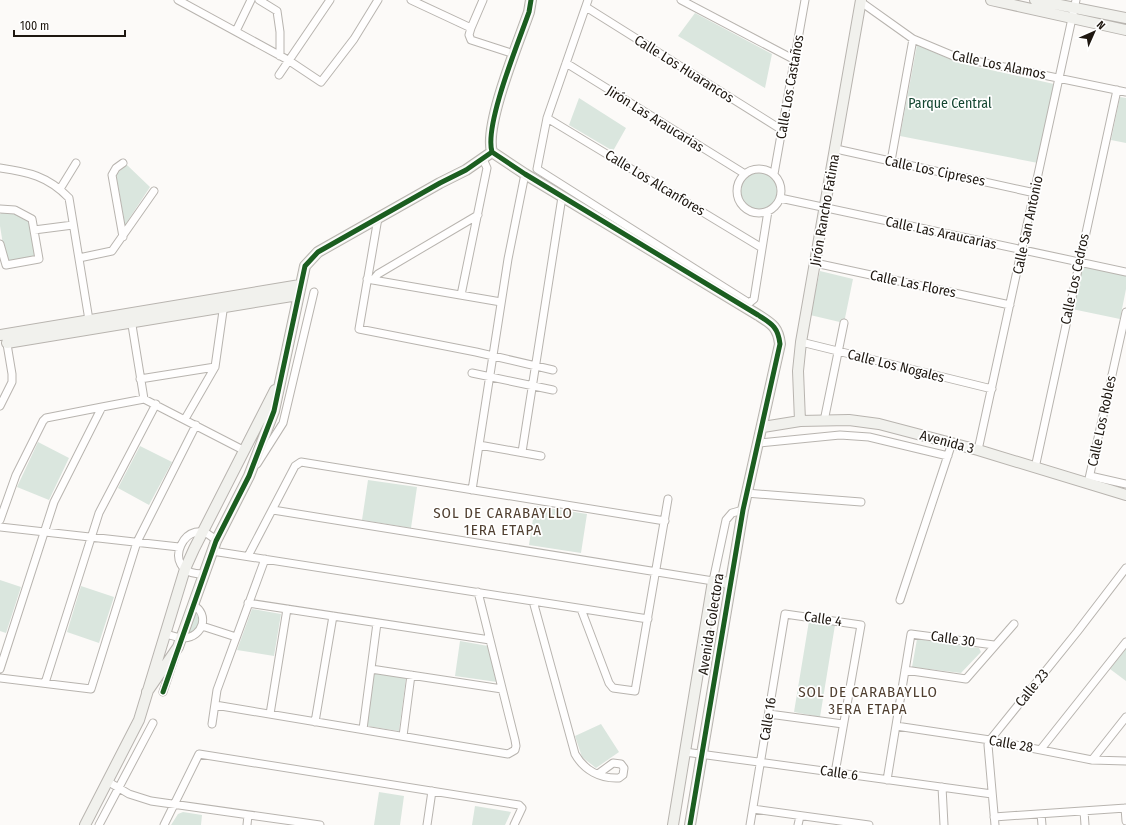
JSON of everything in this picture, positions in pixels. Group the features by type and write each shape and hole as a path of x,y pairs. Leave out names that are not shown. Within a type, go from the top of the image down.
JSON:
{"street":[{"path":"178,0 288,60 317,80 323,81 354,39 378,0"},
{"path":"236,31 252,0"},
{"path":"259,0 277,11 280,32 280,56"},
{"path":"279,75 330,0"},
{"path":"411,0 471,28"},
{"path":"483,0 471,28 469,35 471,40 508,52"},
{"path":"249,476 274,411 305,266 310,258 440,183 466,170 492,152 489,143 490,133 501,92 529,12 531,0"},
{"path":"681,0 795,60"},
{"name":"Calle Los Castaños","path":"774,174 805,0"},
{"path":"991,0 1075,8 1126,30"},
{"path":"1035,0 1126,18"},
{"name":"Calle Los Alamos","path":"861,1 913,39 956,57 1126,92"},
{"name":"Jirón Rancho Fatima","path":"800,422 798,371 801,342 861,1"},
{"path":"587,4 547,118 536,164 537,169 749,303 754,299 768,211"},
{"name":"Calle Los Huarancos","path":"587,4 782,130"},
{"name":"Calle San Antonio","path":"978,450 1075,8"},
{"path":"891,161 913,39"},
{"name":"Jirón Las Araucarias","path":"566,63 745,174"},
{"name":"Calle Los Cedros","path":"1035,468 1117,90"},
{"name":"Calle Los Alcanfores","path":"547,118 762,248"},
{"name":"Calle Los Cipreses","path":"836,149 1035,193"},
{"name":"Avenida Colectora","path":"492,152 562,197 771,323 779,333 780,344 763,427 746,493 690,825"},
{"path":"461,295 487,168 483,159"},
{"path":"60,189 76,163"},
{"path":"123,163 116,168 112,175 123,237"},
{"path":"0,168 28,172 60,189 68,198 90,320"},
{"path":"760,168 774,174 781,187 780,198 776,205 768,211 753,212 741,203 737,189 740,180 745,174 751,170 760,168"},
{"path":"472,490 501,302 526,174"},
{"path":"79,258 112,251 154,191"},
{"path":"522,452 562,197"},
{"name":"Calle Las Araucarias","path":"780,198 1126,272"},
{"path":"0,209 15,210 32,219 39,256 36,260 6,265 0,244"},
{"path":"370,280 478,215"},
{"path":"378,218 370,280 359,329 493,356 553,370"},
{"path":"34,230 73,225"},
{"name":"Calle Las Flores","path":"815,263 1010,306"},
{"path":"370,280 501,302"},
{"path":"4,338 224,302 300,285"},
{"path":"163,692 203,574 216,541 249,476 283,423 314,292"},
{"path":"224,302 298,295"},
{"path":"184,419 215,367 224,302"},
{"name":"Calle Los Robles","path":"1089,480 1126,312"},
{"path":"4,338 90,320 130,317"},
{"path":"130,317 144,399"},
{"path":"824,421 844,323"},
{"path":"0,406 12,382 12,374 4,338"},
{"name":"Calle Los Nogales","path":"801,342 992,389"},
{"path":"140,379 215,367"},
{"path":"472,373 553,390"},
{"path":"85,825 139,720 185,569 280,380"},
{"path":"0,520 16,475 43,421 46,418 144,399 245,452"},
{"path":"45,683 90,537 99,513 156,404"},
{"path":"0,669 54,502 102,407"},
{"name":"Avenida 3","path":"763,427 800,422 849,420 878,424 978,450 1035,468 1089,480 1126,495"},
{"path":"0,678 91,689 137,542 196,426"},
{"path":"759,443 840,435 869,437 948,456"},
{"path":"900,600 952,443"},
{"path":"478,445 541,456"},
{"path":"248,556 295,466 301,462 665,522"},
{"path":"1089,480 1126,484"},
{"path":"746,493 861,502"},
{"path":"581,609 609,683 613,688 633,691 637,688 668,499"},
{"path":"273,510 730,583"},
{"name":"Avenida Colectora","path":"673,825 713,581 726,520 732,513 743,510"},
{"path":"0,527 179,547"},
{"path":"203,574 196,574 185,569 180,561 179,547 188,536 202,533 207,534 216,541"},
{"path":"212,551 648,619"},
{"path":"212,724 217,690 265,559"},
{"name":"Calle 23","path":"990,740 1077,632 1126,568"},
{"path":"215,705 508,754 512,752 516,746 516,740 478,592"},
{"path":"533,601 575,754 584,768 598,774"},
{"path":"248,603 490,640"},
{"path":"147,692 180,643 195,635 202,626 202,615 193,605"},
{"path":"270,714 287,609"},
{"name":"Calle 4","path":"785,614 861,625 843,724"},
{"name":"Calle 16","path":"750,825 785,614"},
{"path":"316,722 333,616"},
{"path":"363,729 377,623"},
{"path":"887,780 905,670 966,679 994,645 1014,624"},
{"path":"202,626 236,637"},
{"path":"165,634 180,643"},
{"name":"Calle 30","path":"905,670 911,634 994,645"},
{"path":"1041,749 1126,642"},
{"path":"371,670 502,689"},
{"path":"402,736 411,675"},
{"path":"769,714 843,724 835,773"},
{"path":"1092,760 1126,717"},
{"path":"99,825 153,723"},
{"name":"Calle 28","path":"896,726 990,740 1092,760 1126,761"},
{"path":"990,740 988,745 995,825"},
{"name":"Calle 6","path":"685,752 992,794"},
{"path":"164,825 199,754 519,805 522,808 514,825"},
{"path":"107,781 140,798 320,825"},
{"path":"942,787 944,825"},
{"path":"427,825 432,791"},
{"path":"994,817 1126,808 1126,821"},
{"path":"753,809 869,825"},
{"path":"1084,811 1085,825"},
{"path":"1041,814 1042,825"},
{"path":"247,825 248,815"},
{"path":"798,825 800,816"}],"green space":[{"path":"695,13 772,54 765,88 678,36"},
{"name":"Parque Central","path":"917,45 959,63 1054,84 1038,163 900,136"},
{"path":"1120,97 1126,98 1126,143 1111,140"},
{"path":"579,98 626,128 613,151 569,125"},
{"path":"127,165 150,187 125,225 116,174"},
{"path":"759,172 769,175 775,181 778,191 775,201 769,207 759,210 749,207 743,201 740,191 743,181 749,175"},
{"path":"4,211 21,215 29,221 36,257 6,263 0,226 0,214"},
{"path":"1081,266 1126,275 1126,289 1120,319 1072,309"},
{"path":"820,271 853,279 844,323 810,315"},
{"path":"38,442 69,458 49,500 17,487"},
{"path":"140,446 172,462 149,505 118,488"},
{"path":"368,480 417,487 411,528 362,520"},
{"path":"535,506 587,514 581,553 529,545"},
{"path":"0,580 21,587 6,633 0,631"},
{"path":"81,586 114,597 99,643 67,632"},
{"path":"252,609 281,614 274,656 237,650"},
{"path":"195,610 198,618 197,628 191,633 186,634"},
{"path":"809,621 835,625 820,717 794,712"},
{"path":"917,639 979,648 981,652 961,673 912,667"},
{"path":"460,641 488,646 497,682 455,676"},
{"path":"1126,649 1126,681 1110,669"},
{"path":"374,673 406,678 399,731 367,726"},
{"path":"601,724 619,752 596,768 582,757 575,736"},
{"path":"379,792 404,796 400,825 374,825"},
{"path":"475,806 511,812 505,825 472,825"},
{"path":"183,812 202,815 201,825 171,825 178,814"}],"cycle path":[{"path":"531,0 529,12 498,103 491,139 492,152 525,174 763,318 774,326 779,338 780,344 743,510 690,825"},
{"path":"163,692 216,541 249,476 274,411 305,266 318,252 440,183 466,170 492,152"}],"district":[{"name":"SOL DE CARABAYLLO 1ERA ETAPA","path":"503,522"},
{"name":"SOL DE CARABAYLLO 3ERA ETAPA","path":"868,700"}]}
